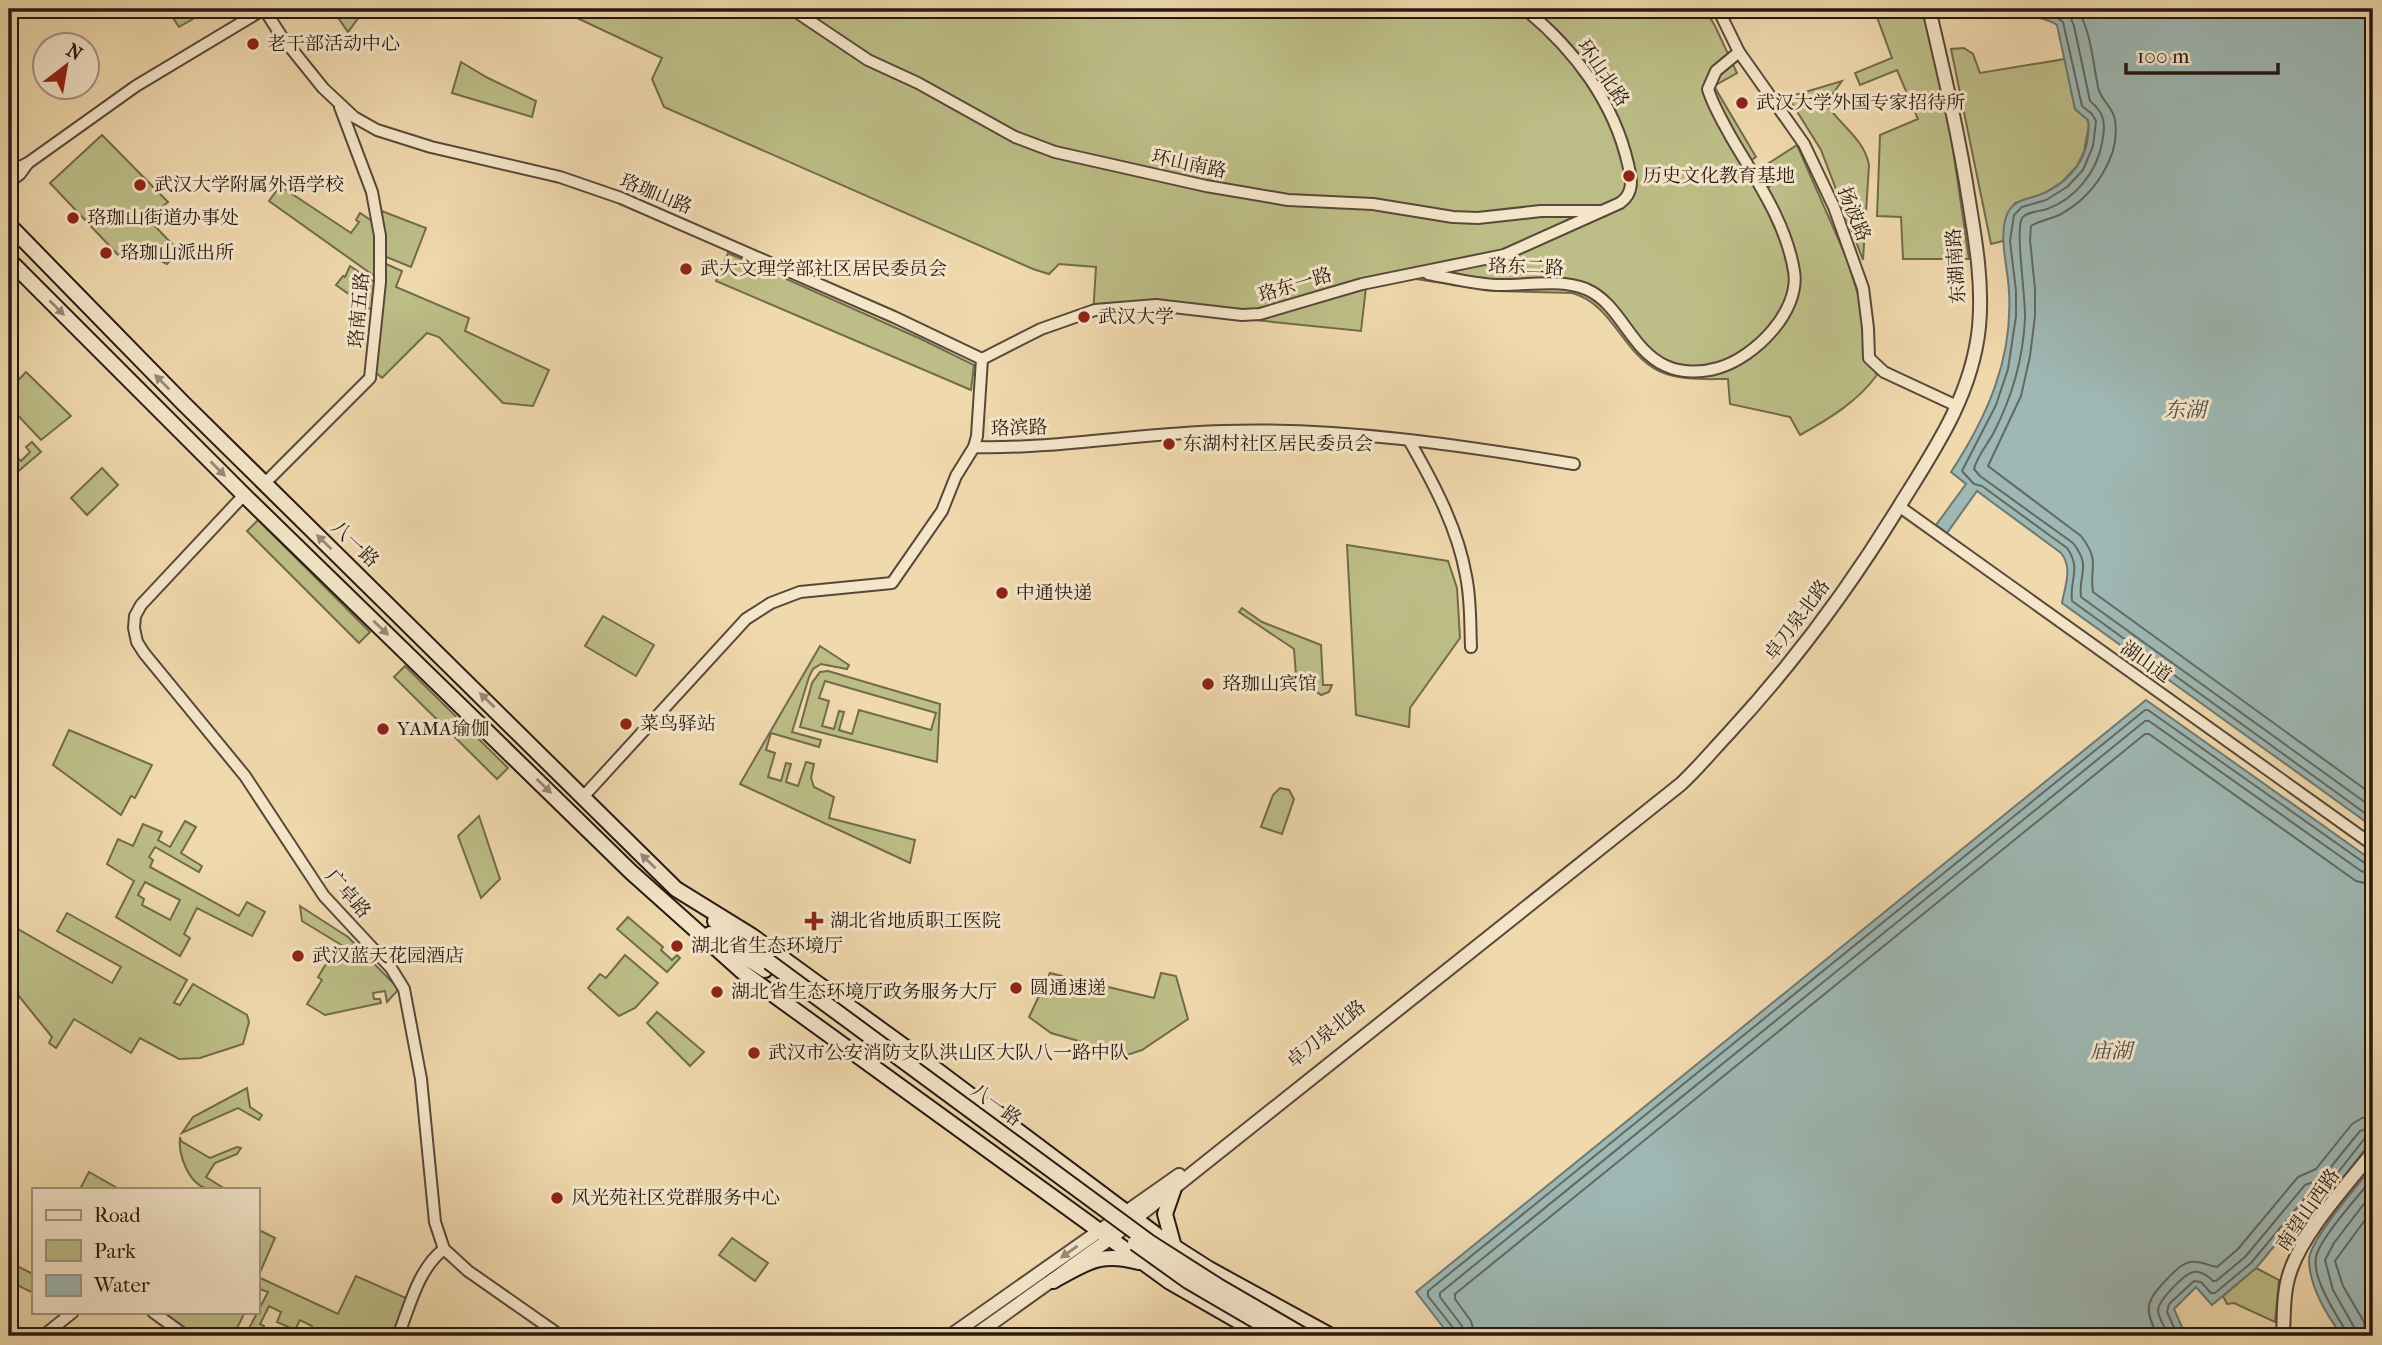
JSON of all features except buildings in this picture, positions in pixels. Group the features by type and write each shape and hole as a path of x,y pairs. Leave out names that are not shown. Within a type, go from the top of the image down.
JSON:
{"main road":[{"name":"八一路","path":"9,225 265,484 677,889 767,966 1167,1266 1212,1296 1282,1336"},
{"name":"八一路","path":"9,260 244,495 631,872 763,988 1170,1282 1264,1336"},
{"name":"八一路","path":"677,889 744,930 1174,1247 1331,1336"},
{"name":"八一路","path":"671,908 767,966 1149,1242 1304,1336"},
{"path":"952,1124 972,1096"},
{"path":"1174,1188 1165,1214 1174,1247"},
{"path":"1052,1282 1103,1257 1125,1258 1145,1264"}],"street":[{"name":"珞珈山路","path":"264,9 310,72 339,104 366,124 397,138 560,177 621,198 904,321 982,359"},
{"path":"9,182 28,163 136,86 264,9"},
{"name":"环山南路","path":"792,9 867,60 918,83 1015,137 1055,152 1206,186 1288,200 1373,204 1452,217 1478,218 1541,211 1604,211"},
{"name":"环山北路","path":"1524,9 1550,31 1573,57 1604,101 1615,123 1624,147 1631,187 1628,197 1615,206"},
{"name":"扬波路","path":"1718,9 1739,52 1804,144 1834,207 1863,288 1869,358 1884,372 1957,406"},
{"name":"东湖南路","path":"1899,507 1947,429 1957,406 1968,376 1979,318 1979,273 1957,127 1929,9"},
{"name":"珞东二路","path":"1418,272 1495,285 1557,284 1586,289 1605,302 1650,357 1675,369 1698,371 1718,368 1747,353 1785,314 1793,301 1796,284 1791,257 1778,220 1707,89 1716,71 1739,52"},
{"name":"珞南五路","path":"265,484 370,378 380,282 380,236 372,192 339,104"},
{"path":"9,172 28,163"},
{"name":"珞东一路","path":"982,359 1041,329 1095,310 1157,304 1254,316 1362,284 1504,255 1615,206"},
{"path":"974,447 982,359"},
{"name":"珞滨路","path":"583,797 753,613 800,592 892,583 942,510 956,476 974,447 1020,448 1226,431 1340,434 1507,453 1574,464"},
{"path":"1410,442 1443,506 1461,556 1469,597 1471,647"},
{"name":"广卓路","path":"244,495 144,600 135,616 134,632 144,653 257,793 324,896 391,968 404,989 421,1079 435,1222 444,1249"},
{"name":"湖山道","path":"1899,507 2373,845"},
{"name":"卓刀泉北路","path":"1129,1216 1174,1188 1648,811 1698,768 1801,649 1874,548 1899,507"},
{"name":"卓刀泉北路","path":"974,1336 1052,1282 1106,1234 1715,748"},
{"name":"南望山西路","path":"2283,1336 2291,1269 2312,1231 2373,1152"},
{"name":"卓刀泉北路","path":"950,1336 1106,1234"},
{"path":"398,1336 430,1261 444,1249 468,1271 561,1336"},
{"path":"43,1336 70,1314"},
{"path":"156,1314 186,1336"}],"green space":[{"path":"167,9 210,9 179,27"},
{"path":"332,9 365,9 348,32"},
{"path":"558,9 1705,9 1737,73 1714,86 1756,157 1750,161 1767,188 1780,179 1769,163 1797,145 1847,259 1862,308 1864,356 1877,375 1851,402 1800,435 1790,417 1730,404 1728,379 1684,378 1659,371 1646,363 1598,307 1572,293 1497,291 1409,278 1366,287 1361,331 1157,310 1093,315 1096,267 1059,264 1049,274 1033,269 664,107 652,79 662,58"},
{"path":"1874,9 1923,9 1950,129 1969,259 1903,259 1901,217 1877,216 1880,135 1918,119 1897,70 1860,85 1855,73 1892,58"},
{"path":"1964,48 1973,54 1980,73 2065,59 2075,109 2087,119 2089,125 2084,152 2077,166 2062,182 2043,194 2015,203 2007,216 2003,241 1991,244 1951,49"},
{"path":"461,62 536,101 532,117 452,93"},
{"path":"1842,81 1826,103 1857,139 1869,165 1863,260 1821,150 1788,97"},
{"path":"102,135 168,202 148,219 179,251 167,264 138,253 120,257 50,183"},
{"path":"280,186 351,233 359,222 356,220 360,213 375,223 377,278 269,201"},
{"path":"379,210 426,228 411,267 384,256"},
{"path":"728,253 974,365 971,390 716,281"},
{"path":"384,263 402,271 396,287 469,318 465,331 549,370 533,406 503,403 439,337 427,333 382,378 374,371"},
{"path":"350,266 377,284 374,312 336,285 345,277"},
{"path":"26,372 71,416 41,440 9,406 9,390"},
{"path":"32,442 41,452 9,479 9,450 21,461 30,452 26,447"},
{"path":"102,468 118,485 87,515 71,498"},
{"path":"258,520 370,632 359,643 247,531"},
{"path":"1347,545 1448,561 1457,588 1460,638 1410,708 1409,727 1356,715"},
{"path":"1242,608 1262,622 1321,645 1323,685 1332,685 1329,692 1321,695 1299,679 1296,676 1294,649 1239,612"},
{"path":"603,616 654,645 636,676 585,646"},
{"path":"820,646 849,665 847,669 821,664 813,669 809,677 792,732 821,740 819,747 771,733 766,750 775,753 768,777 781,781 786,763 791,764 786,782 798,786 806,762 814,764 811,778 814,787 834,797 829,818 915,840 910,863 740,784"},
{"path":"405,666 508,768 497,779 394,677"},
{"path":"828,671 940,704 937,762 800,727 812,683 820,672","holes":["825,681 936,713 931,730 859,710 852,734 839,730 844,712 839,711 834,729 822,726 829,701 819,698"]},
{"path":"69,730 152,765 135,798 131,796 121,815 53,765"},
{"path":"1280,788 1289,790 1294,799 1282,834 1261,827 1273,795"},
{"path":"479,816 500,879 481,898 458,836"},
{"path":"185,821 196,827 181,853 202,866 199,872 155,847 149,857 153,860 150,867 239,916 247,902 265,912 252,936 197,908 184,934 190,938 180,956 116,917 134,881 107,864 118,839 133,846 143,824 162,832 158,840 170,847","holes":["145,882 180,900 170,920 142,905 144,899 138,895"]},
{"path":"300,906 348,937 397,987 398,990 387,1002 385,991 373,993 374,999 380,999 381,1003 325,1015 307,1004 322,980 318,977 331,956 335,959 343,946 302,921"},
{"path":"67,913 187,980 174,1003 180,1005 193,984 247,1015 249,1022 243,1044 200,1058 179,1059 140,1038 131,1053 74,1019 56,1048 49,1043 52,1037 9,984 9,924 112,983 121,967 57,931"},
{"path":"628,917 663,947 661,950 672,960 677,955 680,958 667,972 617,929"},
{"path":"625,955 658,983 635,1008 619,1016 588,988 600,974 606,978"},
{"path":"1050,973 1154,998 1161,973 1176,976 1188,1019 1142,1050 1127,1055 1051,1033 1029,1017"},
{"path":"657,1012 704,1052 690,1066 647,1023"},
{"path":"247,1088 250,1107 262,1115 259,1120 238,1108 182,1133 193,1117"},
{"path":"180,1137 181,1141 210,1158 237,1147 241,1148 237,1154 215,1163 206,1177 223,1188 206,1188 195,1181 186,1168"},
{"path":"89,1172 117,1188 81,1188"},
{"path":"259,1230 275,1238 259,1275"},
{"path":"732,1238 768,1263 755,1281 719,1255"},
{"path":"9,1262 32,1274 32,1292 9,1281"},
{"path":"2256,1268 2279,1280 2275,1322 2234,1303 2227,1304 2223,1296"},
{"path":"356,1276 408,1299 394,1336 336,1336 318,1329 314,1336 308,1336 312,1326 300,1320 295,1330 277,1322 281,1312 269,1306 260,1324 264,1326 261,1333 269,1336 245,1336 256,1314 259,1314 268,1292 259,1289 259,1277 338,1314"},
{"path":"164,1314 244,1314 233,1336 194,1336"}],"water":[{"name":"东湖","path":"2014,9 2373,9 2373,827 2062,603 2067,565 2061,553 1977,491 1947,533 1936,525 1966,484 1951,472 1986,409 2002,364 2009,317 2004,245 2006,217 2012,206 2051,190 2064,180 2080,162 2088,137 2088,120 2075,109 2057,25"},
{"name":"庙湖","path":"2146,700 2373,861 2373,1139 2325,1201 2316,1196 2256,1268 2212,1305 2196,1287 2174,1309 2186,1336 1450,1336 1416,1292"},
{"path":"2373,1166 2373,1336 2342,1336 2316,1291 2309,1261 2325,1227"}],"place":[{"name":"老干部活动中心","path":"253,44"},
{"name":"武汉大学外国专家招待所","path":"1742,103"},
{"name":"历史文化教育基地","path":"1629,176"},
{"name":"武汉大学附属外语学校","path":"140,185"},
{"name":"珞珈山街道办事处","path":"73,218"},
{"name":"珞珈山派出所","path":"106,253"},
{"name":"武大文理学部社区居民委员会","path":"686,269"},
{"name":"武汉大学","path":"1084,317"},
{"name":"东湖村社区居民委员会","path":"1169,444"},
{"name":"中通快递","path":"1002,593"},
{"name":"珞珈山宾馆","path":"1208,684"},
{"name":"菜鸟驿站","path":"626,724"},
{"name":"YAMA瑜伽","path":"383,729"},
{"name":"湖北省地质职工医院","path":"814,921"},
{"name":"湖北省生态环境厅","path":"677,946"},
{"name":"武汉蓝天花园酒店","path":"298,956"},
{"name":"圆通速递","path":"1016,988"},
{"name":"湖北省生态环境厅政务服务大厅","path":"717,992"},
{"name":"武汉市公安消防支队洪山区大队八一路中队","path":"754,1053"},
{"name":"风光苑社区党群服务中心","path":"557,1198"}]}
